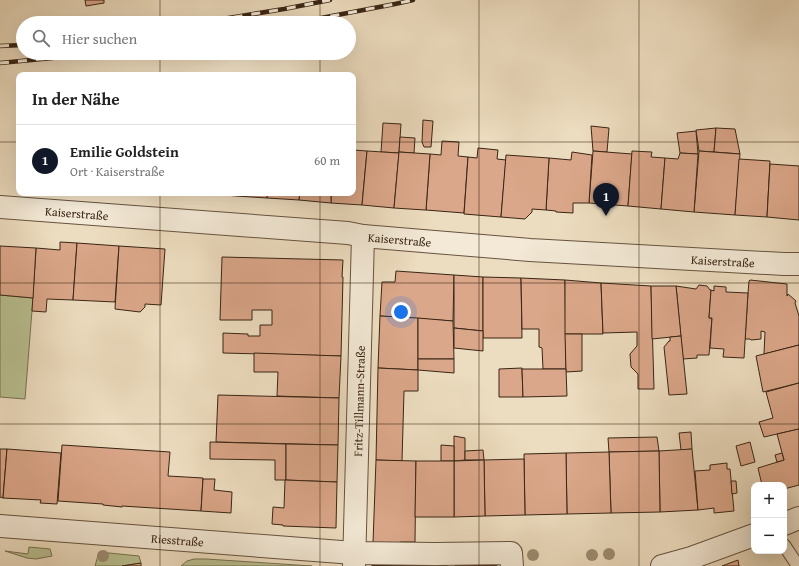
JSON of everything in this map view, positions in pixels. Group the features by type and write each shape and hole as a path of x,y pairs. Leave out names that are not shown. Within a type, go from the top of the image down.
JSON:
{"street":[{"name":"Kaiserstraße","path":"0,207 348,233 363,236 530,250 799,264"},
{"name":"Fritz-Tillmann-Straße","path":"354,560 363,236"},
{"path":"787,523 799,518"},
{"name":"Riesstraße","path":"0,526 354,560 435,554 511,552 512,566"},
{"path":"662,566 691,558 751,536"}],"lane":[{"path":"787,550 798,566"}],"green space":[{"path":"0,295 33,298 25,399 0,397"},
{"path":"29,547 50,549 52,556 36,559 27,558 5,551 28,554"},
{"path":"99,552 139,556 141,563 122,566 95,566"},
{"path":"194,559 312,566 181,566 187,561"}],"building":[{"path":"85,0 104,0 104,3 86,6"},
{"path":"423,120 433,121 431,147 424,147 422,142"},
{"path":"383,123 401,124 399,153 381,152"},
{"path":"591,126 609,128 607,152 593,151"},
{"path":"716,128 714,152 699,151 696,130"},
{"path":"716,128 735,129 740,154 714,152"},
{"path":"696,131 698,154 680,153 677,133"},
{"path":"400,137 415,138 414,153 399,152"},
{"path":"442,141 459,142 458,156 468,157 464,213 426,210 430,154 441,155"},
{"path":"478,148 498,150 497,159 506,160 501,217 464,214 468,157 477,158"},
{"path":"356,150 367,151 362,205 331,203 331,196 356,196"},
{"path":"367,151 399,153 394,208 362,205"},
{"path":"593,151 632,154 628,206 589,203"},
{"path":"632,151 652,152 651,157 665,158 661,209 628,206"},
{"path":"699,151 740,154 735,215 694,212"},
{"path":"399,152 430,154 426,210 394,208"},
{"path":"572,152 592,155 589,203 573,203 573,213 546,210 549,158 571,160"},
{"path":"680,153 698,154 694,212 661,209 665,158 678,159"},
{"path":"506,155 549,158 546,210 532,209 532,212 525,219 501,217"},
{"path":"739,159 770,161 767,217 735,215"},
{"path":"770,164 799,166 799,220 767,217"},
{"path":"236,196 267,196 267,198"},
{"path":"267,196 300,196 299,200 267,198"},
{"path":"300,196 331,196 331,203 299,200"},
{"path":"60,242 77,243 73,300 47,299 46,312 32,311 36,248 60,250"},
{"path":"77,243 119,246 115,302 73,300"},
{"path":"0,246 36,248 33,298 0,295"},
{"path":"119,246 165,249 161,305 145,304 145,307 140,312 115,309"},
{"path":"222,257 343,260 341,356 223,353 223,333 260,336 260,325 272,325 272,310 252,310 252,320 220,320"},
{"path":"396,271 454,275 453,321 380,316 382,282 395,282"},
{"path":"454,275 483,277 483,331 454,328"},
{"path":"483,277 521,278 522,338 483,338"},
{"path":"521,278 565,280 566,369 543,369 542,348 539,347 539,329 522,329"},
{"path":"565,280 601,283 603,334 565,334"},
{"path":"750,280 787,284 787,296 788,294 796,301 795,303 799,316 799,345 764,354 765,332 761,331 761,339 745,339"},
{"path":"601,283 651,286 654,389 638,389 638,374 631,367 630,354 637,346 637,332 603,333"},
{"path":"699,285 707,286 711,290 709,318 712,318 709,355 697,355 697,358 683,359 676,286 696,289"},
{"path":"651,286 676,286 681,336 652,339"},
{"path":"714,286 726,287 726,292 748,293 744,358 723,357 724,349 710,348 712,318 709,318 711,290 714,291"},
{"path":"380,316 418,318 418,370 378,368"},
{"path":"418,318 453,321 454,359 418,359"},
{"path":"454,328 483,331 483,351 454,348"},
{"path":"565,334 582,334 582,371 566,372"},
{"path":"681,336 687,394 669,395 664,347 670,341 670,337"},
{"path":"799,345 799,383 763,392 756,356"},
{"path":"254,353 341,356 339,398 277,396 278,372 254,372"},
{"path":"418,359 454,359 454,373 418,370"},
{"path":"378,368 418,370 418,391 404,391 402,461 376,460"},
{"path":"522,368 523,397 499,397 499,369"},
{"path":"522,369 566,369 567,396 523,397"},
{"path":"799,383 799,429 764,437 759,422 773,418 766,392"},
{"path":"218,395 339,398 338,445 216,442"},
{"path":"799,429 799,485 787,488 787,482 761,482 758,468 784,460 777,434"},
{"path":"691,432 692,449 681,450 679,433"},
{"path":"454,436 465,438 465,460 454,461"},
{"path":"657,437 659,451 609,452 608,438"},
{"path":"210,442 286,444 286,480 275,480 275,460 210,459"},
{"path":"750,442 755,462 741,466 736,446"},
{"path":"286,444 338,445 337,482 286,480"},
{"path":"62,445 170,452 168,476 203,478 201,511 122,507 103,504 58,501"},
{"path":"441,445 454,446 454,461 441,461"},
{"path":"0,449 7,449 3,498 0,497"},
{"path":"7,449 61,453 57,504 40,503 41,500 3,498"},
{"path":"692,449 698,510 660,512 659,451"},
{"path":"483,450 484,460 465,460 465,451"},
{"path":"659,451 660,512 611,513 609,452"},
{"path":"609,452 611,513 567,514 566,453"},
{"path":"566,453 567,514 525,515 524,454"},
{"path":"782,453 784,460 777,462 775,455"},
{"path":"524,459 525,515 485,516 484,460"},
{"path":"376,460 416,461 415,542 373,543"},
{"path":"484,460 485,516 454,517 454,461"},
{"path":"416,461 454,461 454,517 415,517"},
{"path":"727,463 727,469 730,469 734,511 714,513 714,508 698,510 695,471 710,470 710,465"},
{"path":"203,479 215,479 214,490 232,492 231,513 201,511"},
{"path":"285,480 337,482 336,528 283,526 272,524 273,507 284,508"},
{"path":"731,481 736,481 737,493 732,494"},
{"path":"738,560 739,566 722,566"},
{"path":"141,563 141,566 122,566"},
{"path":"422,565 422,566 372,566"},
{"path":"447,565 447,566 422,566"},
{"path":"497,565 497,566 455,566"}],"railway":[{"path":"241,16 330,0"},
{"path":"332,16 413,0"},
{"path":"0,46 16,45"},
{"path":"0,63 31,60"}],"place":[{"name":"Emilie Goldstein","path":"606,216"}]}
